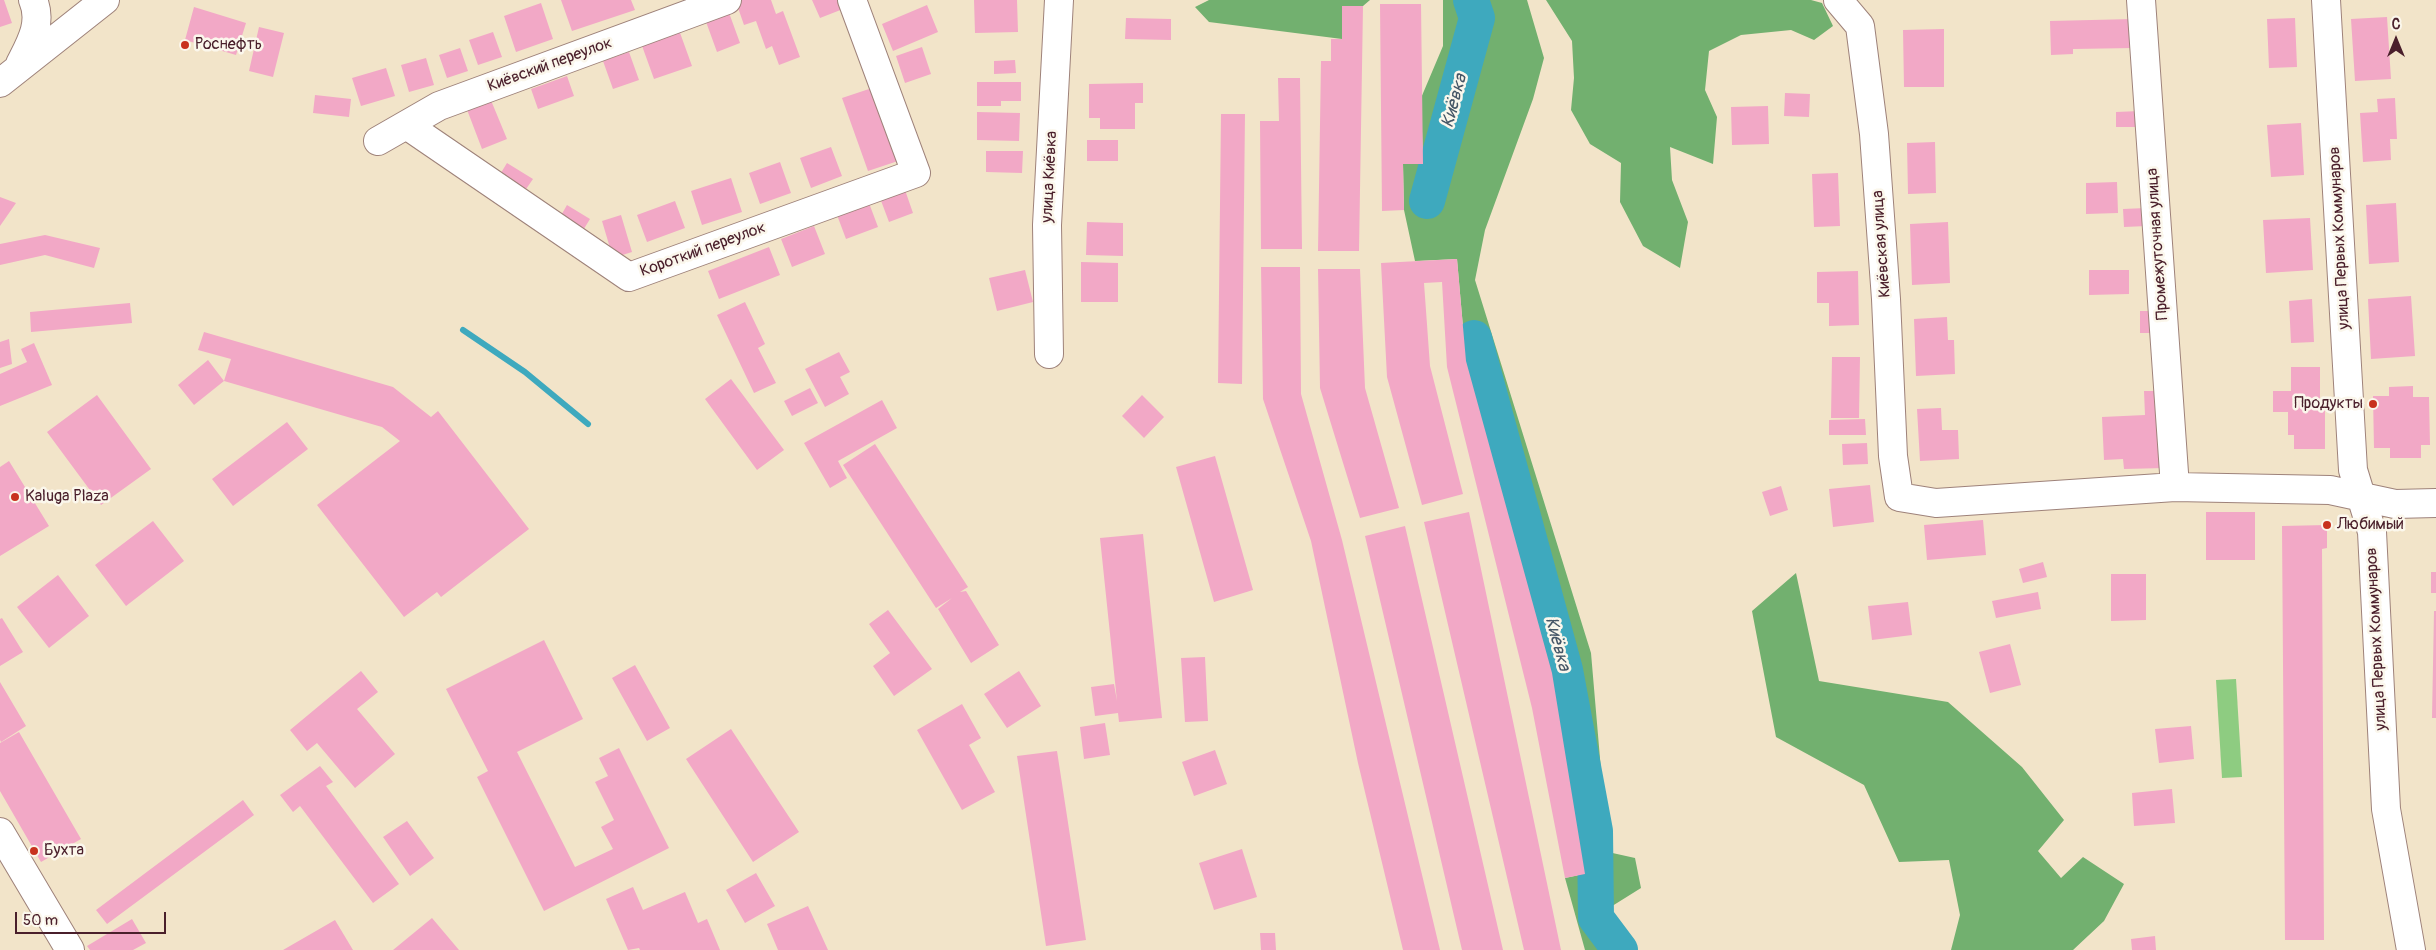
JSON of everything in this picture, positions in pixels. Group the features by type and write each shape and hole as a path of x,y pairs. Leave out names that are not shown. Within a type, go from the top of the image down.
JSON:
{"street":[{"path":"8,77 33,38 37,24 33,0"},
{"name":"Киёвский переулок","path":"378,141 408,126 440,106 728,0"},
{"name":"Короткий переулок","path":"408,126 629,277 916,173 852,0"},
{"name":"улица Киёвка","path":"1049,354 1047,225 1060,0"},
{"name":"Киёвская улица","path":"1838,0 1860,26 1874,134 1886,299 1892,456 1899,497 1936,503 2175,487"},
{"name":"Промежуточная улица","path":"2141,0 2175,487"},
{"name":"улица Первых Коммунаров","path":"2326,0 2353,470 2372,532 2386,809 2411,950"},
{"path":"8,77 91,2"},
{"path":"2175,487 2330,490 2396,504 2436,503"},
{"path":"0,832 70,950"}],"green space":[{"path":"1209,0 1370,0 1363,6 1342,6 1342,39 1209,22 1195,7"},
{"path":"1443,0 1527,0 1544,58 1533,99 1485,230 1475,280 1591,653 1608,852 1635,858 1641,888 1609,908 1636,950 1585,950 1565,878 1584,874 1552,673 1466,361 1457,259 1415,261 1404,210 1403,164 1423,164 1421,98 1443,46"},
{"path":"1546,0 1811,0 1822,3 1833,26 1814,40 1791,30 1741,35 1709,51 1705,90 1717,117 1713,164 1670,147 1672,180 1688,222 1680,268 1643,246 1620,202 1621,163 1590,144 1571,110 1574,78 1572,41"},
{"path":"1796,573 1819,681 1948,702 2022,767 2064,820 2038,851 2061,878 2083,857 2124,884 2104,921 2073,950 1951,950 1960,915 1949,860 1899,862 1864,785 1776,737 1752,611"},
{"path":"2236,679 2242,777 2222,778 2216,680"}],"building":[{"path":"0,0 4,0 12,23 0,27"},
{"path":"561,0 631,0 635,10 572,31"},
{"path":"742,0 771,0 776,14 783,11 800,57 779,65 772,46 766,49 756,21 744,25 736,2"},
{"path":"812,0 839,0 843,9 820,18"},
{"path":"974,0 1017,0 1018,32 975,33"},
{"path":"541,3 553,39 516,52 504,16"},
{"path":"1380,4 1421,4 1423,164 1403,164 1404,210 1382,211"},
{"path":"927,5 938,32 893,51 882,24"},
{"path":"1342,6 1363,6 1359,251 1318,251 1321,61 1331,61 1331,39 1342,39"},
{"path":"194,7 246,23 236,55 185,40"},
{"path":"728,10 740,43 717,52 705,19"},
{"path":"2387,17 2391,79 2355,81 2351,19"},
{"path":"1126,18 1171,19 1171,40 1125,39"},
{"path":"2295,18 2297,67 2269,68 2267,19"},
{"path":"2133,19 2133,48 2073,49 2073,54 2051,55 2050,21"},
{"path":"259,27 284,33 273,77 249,71"},
{"path":"1944,29 1944,87 1904,87 1903,30"},
{"path":"679,30 692,66 654,79 641,43"},
{"path":"493,32 502,57 478,65 469,40"},
{"path":"922,47 931,74 905,83 896,56"},
{"path":"460,48 468,71 447,78 439,55"},
{"path":"629,52 639,80 613,89 603,61"},
{"path":"426,58 434,85 409,92 401,65"},
{"path":"1015,60 1016,73 994,74 994,61"},
{"path":"386,68 395,96 361,106 352,78"},
{"path":"567,76 574,96 538,109 531,89"},
{"path":"1278,78 1300,78 1302,249 1261,249 1260,121 1279,121"},
{"path":"977,82 1021,82 1021,101 1001,101 1001,106 977,106"},
{"path":"1143,83 1143,103 1135,103 1135,129 1100,129 1100,118 1089,118 1089,84"},
{"path":"872,88 898,161 868,171 842,98"},
{"path":"1785,93 1810,94 1809,117 1784,116"},
{"path":"315,95 351,99 349,117 313,113"},
{"path":"490,98 507,139 482,149 466,107"},
{"path":"2395,98 2397,139 2390,139 2391,160 2363,162 2360,113 2378,112 2377,99"},
{"path":"1768,106 1769,144 1732,145 1731,107"},
{"path":"2140,111 2141,127 2116,127 2116,112"},
{"path":"977,112 1020,113 1019,141 977,140"},
{"path":"1221,114 1245,114 1242,384 1218,383"},
{"path":"2301,123 2304,175 2271,177 2267,125"},
{"path":"1087,140 1118,140 1118,161 1087,161"},
{"path":"1935,142 1936,193 1908,194 1907,143"},
{"path":"831,147 842,176 811,188 800,158"},
{"path":"986,151 1023,151 1022,173 986,172"},
{"path":"780,162 791,193 760,204 749,173"},
{"path":"507,163 533,179 524,192 499,176"},
{"path":"1838,173 1840,226 1814,227 1812,174"},
{"path":"731,178 742,212 702,225 691,191"},
{"path":"2117,182 2118,213 2086,214 2086,183"},
{"path":"905,190 913,213 889,222 880,198"},
{"path":"0,197 16,203 0,226"},
{"path":"675,201 685,228 647,242 637,215"},
{"path":"869,203 878,227 846,239 837,215"},
{"path":"2396,203 2399,262 2369,264 2366,205"},
{"path":"567,205 590,219 582,232 559,219"},
{"path":"2146,208 2147,226 2124,227 2123,209"},
{"path":"621,215 632,252 613,258 602,221"},
{"path":"2310,218 2313,270 2266,273 2263,220"},
{"path":"1087,222 1123,223 1123,256 1086,255"},
{"path":"1948,222 1950,283 1912,285 1910,224"},
{"path":"814,226 825,254 792,267 781,239"},
{"path":"45,235 100,248 94,268 45,255 0,265 0,244"},
{"path":"769,247 780,275 719,299 708,271"},
{"path":"1457,259 1466,361 1552,673 1585,874 1565,878 1532,708 1447,367 1442,282 1424,283 1430,366 1463,494 1422,505 1387,377 1381,263"},
{"path":"1081,262 1118,263 1118,302 1081,302"},
{"path":"1261,267 1300,267 1301,394 1342,540 1440,950 1403,950 1358,763 1311,541 1263,399"},
{"path":"1318,269 1360,269 1365,388 1399,508 1360,518 1320,388"},
{"path":"1025,270 1033,302 997,311 989,278"},
{"path":"2089,270 2129,270 2129,294 2089,295"},
{"path":"1858,271 1859,325 1829,326 1829,303 1817,303 1817,272"},
{"path":"2411,296 2415,356 2371,359 2368,299"},
{"path":"2312,299 2314,342 2291,343 2289,301"},
{"path":"745,302 765,344 758,348 776,383 754,393 717,315"},
{"path":"130,303 132,323 31,332 30,312"},
{"path":"2140,311 2155,311 2156,333 2140,333"},
{"path":"1947,317 1948,340 1954,340 1955,374 1916,376 1914,319"},
{"path":"204,332 393,387 431,417 438,411 529,529 441,597 437,592 404,617 317,505 400,441 382,427 224,381 231,359 198,350"},
{"path":"9,339 12,364 0,368 0,342"},
{"path":"34,343 52,385 0,406 0,374 27,362 21,349"},
{"path":"839,352 850,372 840,377 849,394 825,407 805,369"},
{"path":"1832,357 1860,357 1859,418 1831,418"},
{"path":"208,360 224,381 194,405 178,385"},
{"path":"2291,367 2320,367 2320,400 2325,400 2325,449 2294,449 2294,435 2288,435 2288,412 2273,412 2273,391 2291,391"},
{"path":"731,379 784,450 757,470 705,399"},
{"path":"2413,386 2413,397 2429,397 2430,445 2421,445 2421,458 2390,458 2390,448 2374,448 2373,396 2389,396 2389,387"},
{"path":"810,388 818,403 792,416 784,401"},
{"path":"2144,391 2162,391 2165,468 2124,469 2123,459 2104,460 2102,417 2145,415"},
{"path":"97,395 151,469 101,505 47,432"},
{"path":"1142,395 1164,417 1144,438 1122,416"},
{"path":"882,400 897,428 838,461 847,478 830,488 804,443"},
{"path":"1941,408 1942,430 1958,430 1959,459 1920,461 1917,409"},
{"path":"1865,419 1866,435 1829,435 1829,420"},
{"path":"287,422 308,449 233,506 212,479"},
{"path":"1867,443 1868,464 1843,465 1842,444"},
{"path":"875,444 968,587 960,592 966,591 999,645 971,663 938,609 952,598 936,608 843,465"},
{"path":"1215,456 1253,590 1214,602 1176,467"},
{"name":"Kaluga Plaza","path":"9,461 49,526 0,556 0,467"},
{"path":"1870,485 1874,522 1833,527 1829,489"},
{"path":"1781,486 1788,510 1770,516 1762,492"},
{"path":"1469,512 1561,950 1524,950 1424,522"},
{"path":"2206,512 2255,512 2255,560 2206,560"},
{"path":"1983,520 1986,555 1927,560 1924,525"},
{"path":"153,521 184,561 126,606 95,565"},
{"path":"2327,525 2327,548 2322,549 2324,940 2285,940 2282,526"},
{"path":"1405,526 1503,950 1462,950 1365,536"},
{"path":"1143,534 1162,718 1119,722 1118,713 1095,716 1091,687 1114,684 1117,701 1100,538"},
{"path":"2043,562 2047,577 2023,583 2019,569"},
{"path":"2431,572 2436,572 2436,593 2431,593"},
{"path":"2111,574 2146,574 2146,620 2111,621"},
{"path":"58,575 89,616 49,648 17,607"},
{"path":"2038,592 2041,609 1996,618 1992,601"},
{"path":"1908,602 1912,635 1872,640 1868,606"},
{"path":"888,610 932,669 894,696 873,666 890,653 869,624"},
{"path":"2434,611 2436,611 2436,718 2432,718"},
{"path":"2,618 23,652 0,666 0,619"},
{"path":"544,640 583,719 517,752 575,867 613,849 601,827 614,820 595,782 608,776 599,758 619,748 669,848 544,911 477,777 488,771 446,689"},
{"path":"2010,644 2021,685 1990,693 1979,652"},
{"path":"1205,657 1208,721 1185,722 1181,658"},
{"path":"635,665 670,728 647,741 612,678"},
{"path":"361,671 378,692 357,709 395,754 355,788 317,743 307,751 290,730"},
{"path":"1019,671 1041,706 1007,728 984,694"},
{"path":"0,682 26,726 1,742 0,740"},
{"path":"962,704 981,738 969,745 995,792 962,810 917,730"},
{"path":"1105,723 1110,755 1084,759 1080,727"},
{"path":"2191,726 2194,759 2159,763 2155,729"},
{"path":"731,729 799,832 753,862 686,759"},
{"path":"19,732 81,839 41,862 0,791 0,743"},
{"path":"1215,750 1227,784 1194,796 1182,762"},
{"path":"1057,751 1086,940 1046,946 1017,756"},
{"path":"320,766 333,782 326,786 399,884 373,903 300,806 293,812 280,795"},
{"path":"2172,789 2175,823 2134,826 2132,793"},
{"path":"243,800 254,815 107,924 96,910"},
{"path":"407,821 434,858 410,876 383,837"},
{"path":"1242,849 1257,897 1214,910 1199,863"},
{"path":"756,873 775,906 745,923 726,890"},
{"path":"633,887 643,910 685,892 698,923 707,919 720,950 640,950 639,948 628,950 606,899"},
{"path":"808,906 828,950 778,950 767,924"},
{"path":"432,918 459,950 393,950"},
{"path":"132,919 146,943 133,950 90,950 87,946"},
{"path":"335,920 353,950 283,950"},
{"path":"1260,933 1275,933 1276,950 1261,950"},
{"path":"2155,936 2156,950 2132,950 2131,939"}],"waterway":[{"name":"Киёвка","path":"1427,201 1477,18 1471,0"},
{"path":"463,330 525,372 588,424"},
{"name":"Киёвка","path":"1474,338 1565,670 1595,831 1596,918 1620,950"}],"place":[{"name":"Роснефть","path":"185,45"},
{"name":"Продукты","path":"2373,404"},
{"name":"Kaluga Plaza","path":"15,497"},
{"name":"Любимый","path":"2327,525"},
{"name":"Бухта","path":"34,851"}]}
